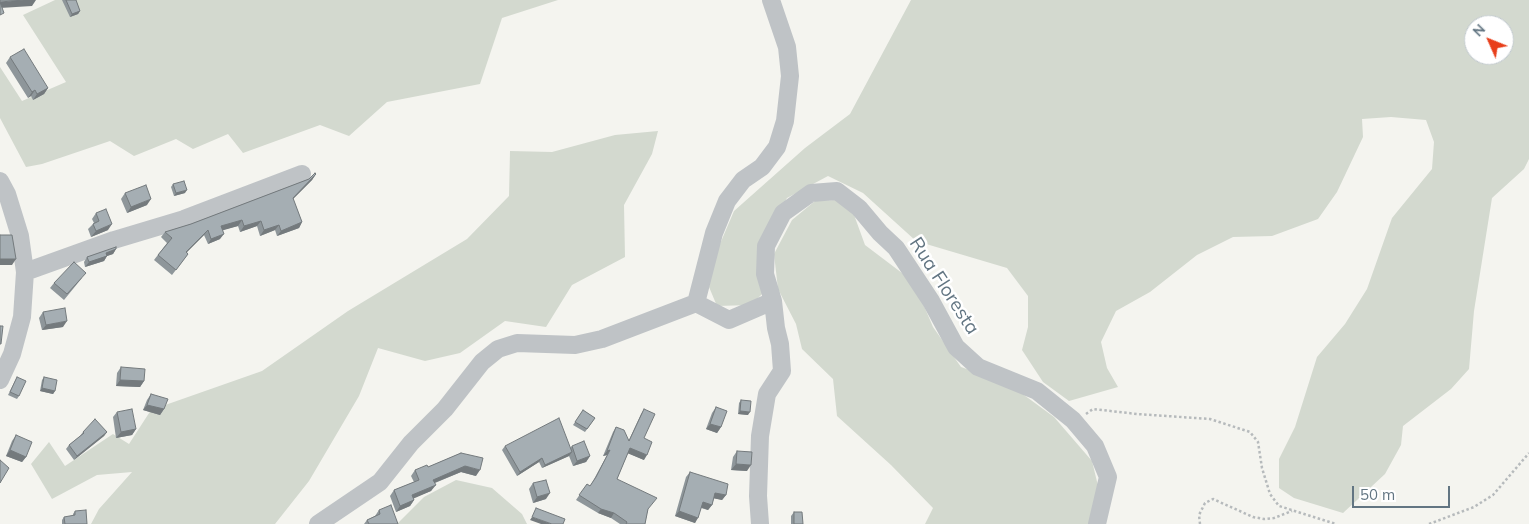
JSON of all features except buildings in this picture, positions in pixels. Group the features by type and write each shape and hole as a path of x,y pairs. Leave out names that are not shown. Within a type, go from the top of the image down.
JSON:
{"street":[{"path":"696,303 714,233 728,201 743,180 762,167 777,147 785,121 790,76 787,47 771,0"},
{"path":"25,272 114,240 184,219 302,174"},
{"path":"0,181 7,194 20,236 25,272 22,316 12,354 0,380"},
{"name":"Rua Floresta","path":"760,524 758,496 760,436 767,394 782,371 780,344 765,274 766,246 784,213 811,192 837,191 859,208 880,233 896,248 931,301 956,347 978,367 1037,391 1073,420 1095,446 1108,477 1096,524"},
{"path":"318,524 380,482 411,444 445,409 482,362 498,349 517,343 575,345 602,339 696,303 729,320 772,301"}],"path":[{"path":"1082,430 1086,415 1093,409 1210,419 1232,425 1250,432 1258,442 1262,468 1270,494 1279,506 1336,524"},
{"path":"1429,524 1474,507 1493,495 1529,453"},
{"path":"1200,524 1199,514 1205,503 1213,499 1253,517 1264,519 1274,518 1292,511"}],"shaded area":[{"path":"55,0 558,0 502,18 480,84 387,102 349,136 320,125 243,153 228,134 193,149 176,139 134,156 110,141 42,164 26,167 0,118 0,67 22,101 66,82 23,15"},
{"path":"911,0 1529,0 1529,159 1524,169 1492,198 1474,311 1469,369 1451,389 1403,426 1401,445 1385,474 1343,513 1294,498 1279,488 1279,459 1295,427 1317,357 1345,324 1367,289 1392,218 1432,169 1434,142 1426,120 1391,117 1362,119 1363,137 1337,192 1318,219 1272,236 1233,237 1197,255 1150,292 1116,311 1101,342 1107,368 1118,387 1069,401 1043,382 1022,350 1028,327 1028,296 1007,268 916,241 863,193 828,176 787,198 761,244 763,293 751,305 717,306 709,287 714,258 734,211 805,148 850,114"},
{"path":"658,131 652,154 624,205 625,257 572,285 546,327 505,321 460,353 425,361 378,348 359,396 309,481 275,524 91,524 99,509 132,472 97,475 52,499 31,464 49,442 65,466 113,434 129,444 151,410 262,371 348,311 467,239 509,196 510,151 552,152 615,135"},
{"path":"836,200 853,212 865,245 902,273 916,287 933,327 961,367 1009,384 1054,417 1092,461 1099,490 1090,524 925,524 933,508 891,465 837,416 833,379 802,349 796,324 778,289 774,254 792,220 815,201"},
{"path":"456,480 492,488 522,514 527,524 397,524 424,497"}]}
